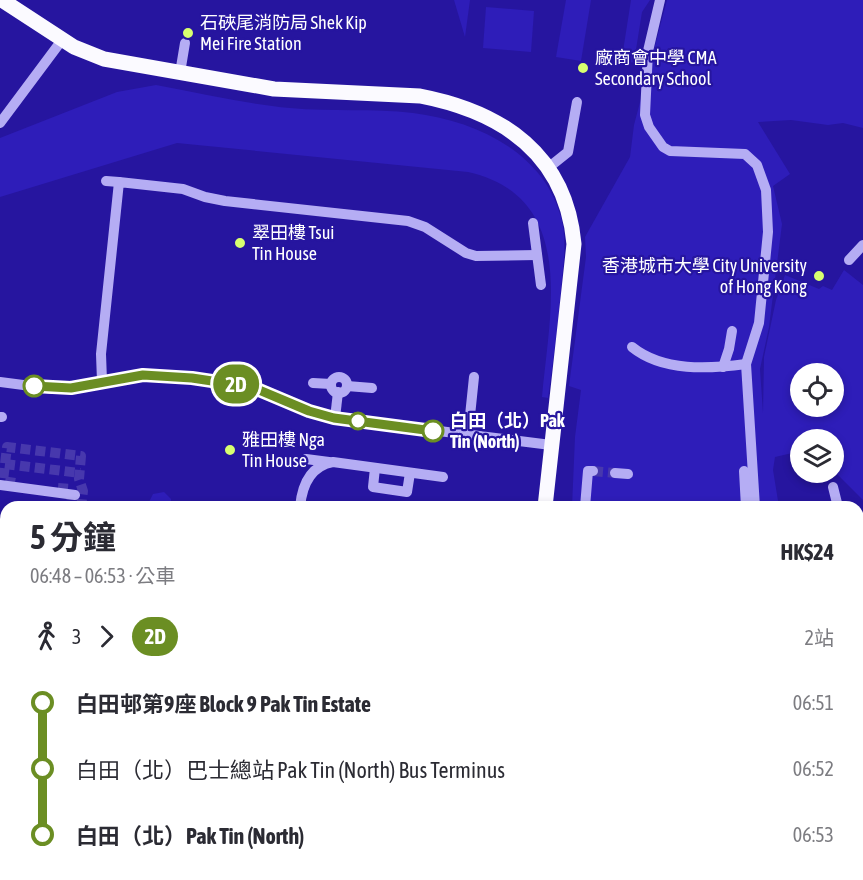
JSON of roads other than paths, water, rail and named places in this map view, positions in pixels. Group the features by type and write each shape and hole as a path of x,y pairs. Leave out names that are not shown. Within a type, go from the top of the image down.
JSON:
{"main road":[{"path":"2,0 21,5 46,29 62,40 104,59 274,89 389,93 437,99 479,113 509,129 526,142 548,168 562,193 573,231 574,244 546,501"},
{"path":"0,11 21,5"}],"street":[{"path":"660,0 648,51 645,115 649,127 663,147 670,151 745,154 757,165 766,190 768,232 759,323 746,364 755,501"},
{"path":"0,123 62,40"},
{"path":"180,73 185,44"},
{"path":"548,168 568,152 577,102"},
{"path":"106,181 175,188 225,201 408,221 425,227 466,253 476,256 537,255"},
{"path":"102,381 101,354 119,182"},
{"path":"532,223 541,285"},
{"path":"849,260 863,245"},
{"path":"723,367 732,331"},
{"path":"632,347 643,356 687,368 746,364"},
{"path":"0,382 54,389 143,375 223,382 252,387 309,411 334,418 551,446"},
{"path":"468,435 474,377"},
{"path":"313,383 339,388 372,388"},
{"path":"334,418 339,388"},
{"path":"306,459 443,477"},
{"path":"302,501 306,483 314,471 323,464 333,462"},
{"path":"375,468 373,487 407,492 410,473"},
{"path":"586,501 588,471 593,471"},
{"path":"744,471 746,501"},
{"path":"615,473 628,474"},
{"path":"0,485 75,495"},
{"path":"833,487 839,501"}],"tunnel":[{"path":"15,483 3,481 7,447 81,456 79,479 83,491 82,501"},
{"path":"5,464 80,473"},
{"path":"593,471 615,473"},
{"path":"58,488 72,489 71,501"}],"place":[{"name":"石硤尾消防局 Shek Kip Mei Fire Station","path":"188,33"},
{"name":"廠商會中學 CMA Secondary School","path":"583,68"},
{"name":"翠田樓 Tsui Tin House","path":"240,243"},
{"name":"香港城市大學 City University of Hong Kong","path":"819,276"},
{"name":"白田（北）Pak Tin (North)","path":"433,431"},
{"name":"雅田樓 Nga Tin House","path":"230,450"}]}
